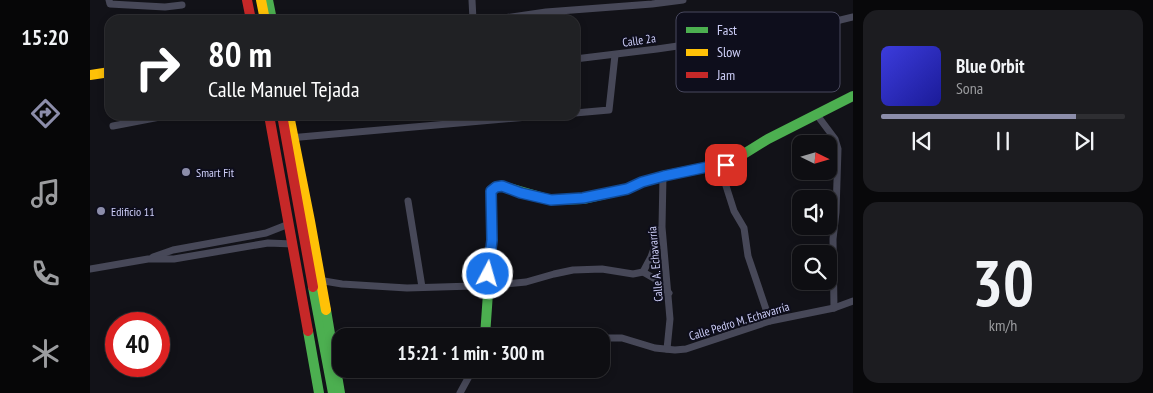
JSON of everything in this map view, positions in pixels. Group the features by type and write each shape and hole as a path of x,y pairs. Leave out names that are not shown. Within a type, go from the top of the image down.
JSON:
{"street":[{"path":"109,0 110,4 165,7 182,5"},
{"path":"247,0 250,15"},
{"path":"261,0 264,15"},
{"path":"268,0 271,15"},
{"path":"472,0 473,15"},
{"path":"525,15 683,0"},
{"name":"Calle 2a","path":"840,20 853,17"},
{"name":"Calle 2a","path":"580,58 676,46"},
{"path":"580,113 609,110 615,55"},
{"path":"90,75 105,73"},
{"path":"486,328 487,286 492,240 491,191 496,187 502,186 521,193 551,200 583,198 627,189 642,182 664,176 712,166 720,167 768,139 853,96"},
{"path":"817,115 835,139 838,149 833,239 834,308"},
{"path":"113,126 144,120"},
{"path":"270,120 319,393"},
{"path":"284,120 290,138"},
{"path":"289,120 290,138 316,280 340,393"},
{"path":"290,138 494,120"},
{"path":"720,167 734,210 744,228 748,256 770,321"},
{"name":"Calle A. Echavarría","path":"664,176 662,227 670,319 667,349"},
{"path":"408,201 422,287"},
{"path":"90,269 148,259 173,250 266,233 289,224"},
{"path":"643,272 651,257 662,227"},
{"path":"148,259 174,260 268,243 292,244"},
{"path":"173,250 174,260"},
{"path":"316,280 342,284 407,288 487,286 526,282 572,270 602,269 632,274 643,272 658,280 669,293"},
{"path":"316,280 332,393"},
{"name":"Calle Pedro M. Echavarría","path":"610,338 622,338 655,348 686,349 770,321 834,308 853,300"},
{"path":"460,393 469,378"}],"traffic: fast":[{"path":"268,0 271,15"},
{"path":"486,328 487,286 492,241 491,191 495,187 502,186 551,200 583,199 627,189 663,176 712,166 720,167 768,139 853,96"},
{"path":"313,287 333,393"},
{"path":"326,310 340,393"},
{"path":"308,331 319,393"}],"traffic: slow":[{"path":"261,0 264,15"},
{"path":"90,75 105,73"},
{"path":"290,120 326,310"}],"traffic: jam":[{"path":"247,0 250,15"},
{"path":"270,120 308,331"},
{"path":"283,120 313,287"}],"place":[{"name":"Smart Fit","path":"186,172"},
{"name":"Edificio 11","path":"101,211"}],"route":[{"path":"488,274 492,240 491,191 496,187 502,186 521,193 551,200 583,198 627,189 642,182 664,176 726,165"}]}
